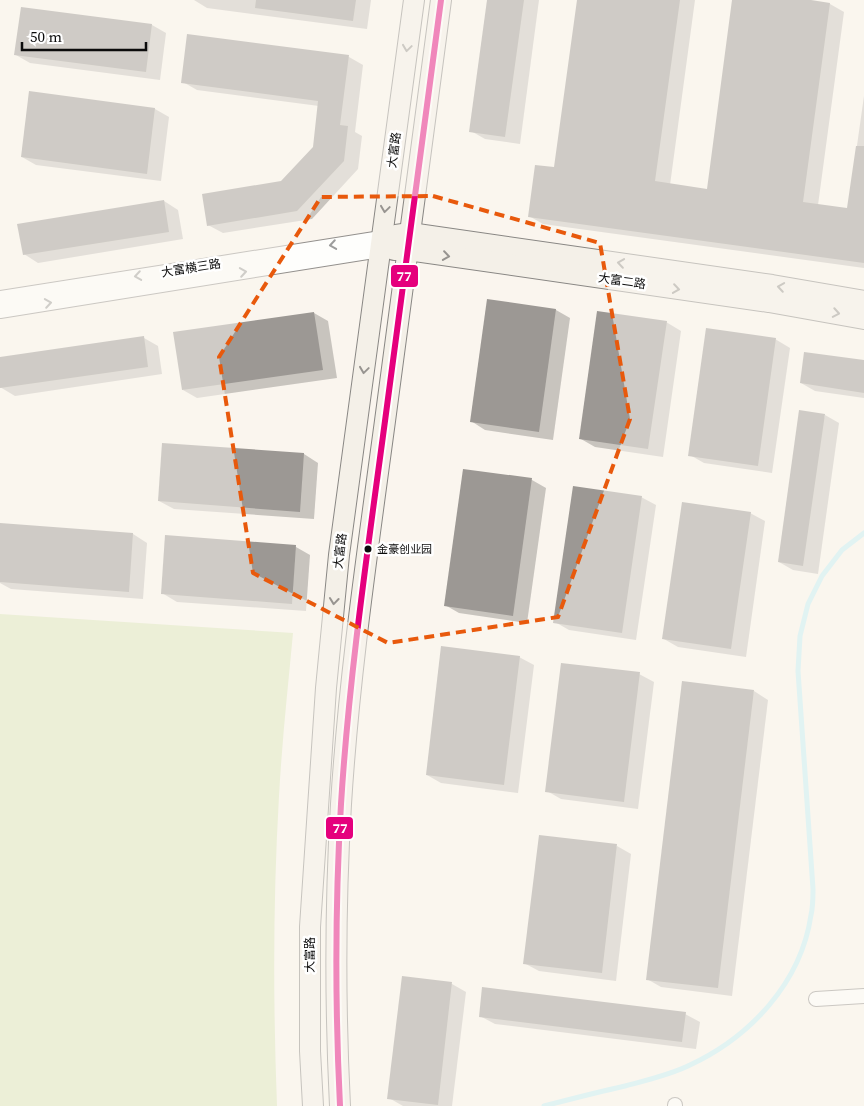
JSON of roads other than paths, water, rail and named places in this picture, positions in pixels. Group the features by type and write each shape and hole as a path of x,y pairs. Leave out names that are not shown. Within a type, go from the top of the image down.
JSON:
{"street":[{"name":"大富路","path":"313,1106 310,1051 310,927 326,688 339,555 414,0"},
{"path":"340,1106 337,1052 336,928 341,804 350,694 366,559 441,0"},
{"name":"大富二路","path":"381,244 409,241 762,284 864,301"},
{"name":"大富二路","path":"409,241 864,319"},
{"name":"大富横三路","path":"0,298 381,244"},
{"name":"大富横三路","path":"0,311 381,244"},
{"path":"816,999 864,996"}],"waterway":[{"path":"544,1106 625,1086 690,1065 733,1039 752,1023 784,985 796,963 805,940 812,912 813,896 798,671 800,636 808,604 822,576 842,550 864,533"}],"place":[{"name":"金豪创业园","path":"368,549"}]}
